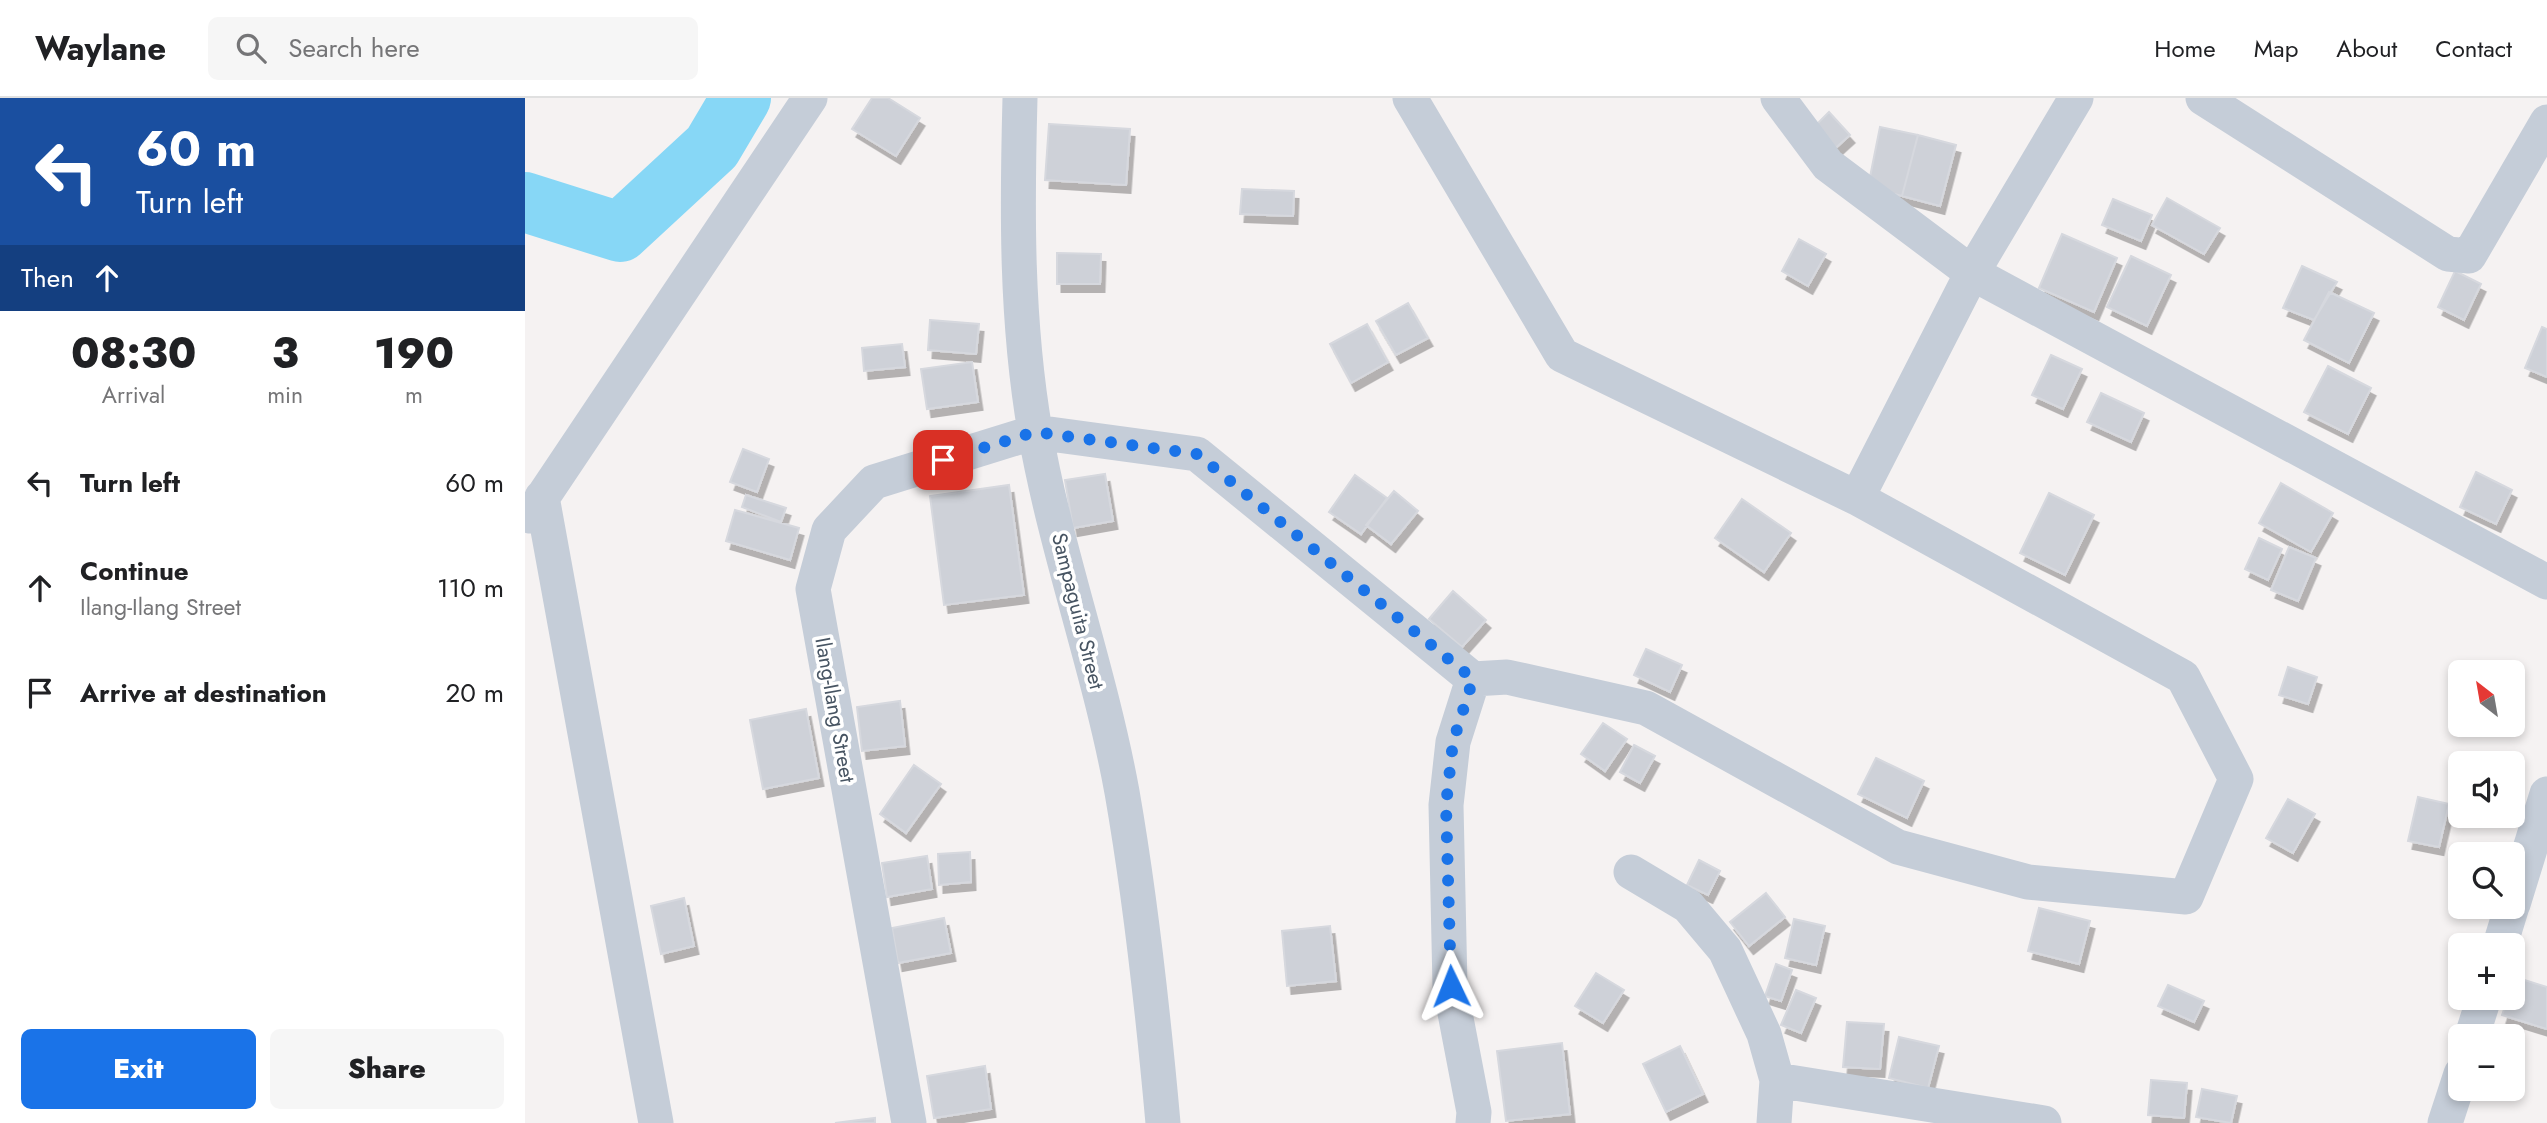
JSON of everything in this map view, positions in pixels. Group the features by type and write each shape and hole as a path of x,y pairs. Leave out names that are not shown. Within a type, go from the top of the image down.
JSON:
{"street":[{"path":"656,1123 534,511 810,98"},
{"name":"Sampaguita Street","path":"1020,98 1017,216 1022,324 1035,432 1121,789 1142,922 1163,1123"},
{"path":"1035,432 1197,454 1473,679 1507,677 1646,708 1898,847 2028,882 2186,897 2236,779 2183,677 1857,498 1562,355 1411,98"},
{"path":"1778,98 1828,165 1972,273 2547,582"},
{"path":"1857,498 1972,273 2076,98"},
{"path":"2203,98 2448,254 2469,256 2547,122"},
{"name":"Ilang-Ilang Street","path":"909,1123 813,589 829,530 874,482 1035,432"},
{"path":"1473,679 1453,742 1446,805 1451,986 1474,1112 1473,1123"},
{"path":"2525,866 2547,794"},
{"path":"1631,872 1688,906 1725,950 1764,1034 1777,1080 1774,1123"},
{"path":"1777,1080 2044,1123"},
{"path":"2445,1123 2452,1101"}],"building":[{"path":"872,98 888,98 920,118 896,156 852,129"},
{"path":"1829,112 1850,135 1830,153 1810,131"},
{"path":"1049,124 1130,129 1126,185 1045,180"},
{"path":"1880,127 1918,135 1902,196 1868,187"},
{"path":"1918,135 1956,145 1940,206 1902,196"},
{"path":"1242,189 1294,191 1293,216 1240,214"},
{"path":"2167,198 2220,228 2204,254 2152,225"},
{"path":"2113,199 2152,215 2141,241 2102,225"},
{"path":"2062,234 2117,258 2094,312 2039,288"},
{"path":"1799,239 1826,254 1808,286 1782,271"},
{"path":"1057,253 1101,254 1100,284 1057,284"},
{"path":"2131,256 2171,275 2147,326 2107,307"},
{"path":"2302,266 2337,282 2314,320 2283,308"},
{"path":"2455,271 2481,284 2464,320 2438,307"},
{"path":"2329,292 2374,313 2349,363 2304,340"},
{"path":"1408,303 1428,338 1396,355 1376,321"},
{"path":"930,320 979,324 976,354 928,350"},
{"path":"1367,324 1388,362 1351,383 1330,344"},
{"path":"2542,327 2547,329 2547,377 2525,368"},
{"path":"902,344 905,367 864,371 862,348"},
{"path":"2051,355 2082,369 2063,409 2032,395"},
{"path":"972,362 978,402 927,409 921,369"},
{"path":"2328,366 2371,388 2348,434 2304,412"},
{"path":"2101,393 2144,413 2131,442 2087,422"},
{"path":"743,449 769,459 757,492 730,482"},
{"path":"2476,472 2512,490 2496,524 2460,507"},
{"path":"1105,474 1113,521 1073,528 1065,480"},
{"path":"1355,475 1387,498 1361,534 1329,512"},
{"path":"2281,483 2333,513 2311,552 2259,523"},
{"path":"1009,485 1024,595 944,605 930,496"},
{"path":"1394,491 1418,511 1391,544 1366,525"},
{"path":"2049,493 2094,515 2065,575 2020,553"},
{"path":"746,495 786,508 781,522 742,507"},
{"path":"1742,499 1791,533 1764,572 1715,538"},
{"path":"735,510 799,528 790,560 726,541"},
{"path":"2259,538 2282,549 2268,580 2245,569"},
{"path":"2289,547 2316,558 2298,601 2271,590"},
{"path":"1453,591 1486,620 1462,647 1429,619"},
{"path":"1646,649 1682,665 1670,692 1634,675"},
{"path":"2288,667 2317,677 2308,704 2279,695"},
{"path":"900,701 905,746 862,751 857,707"},
{"path":"806,709 819,778 763,789 750,720"},
{"path":"1603,723 1627,739 1605,771 1581,754"},
{"path":"1634,745 1655,756 1640,783 1620,772"},
{"path":"1876,758 1924,781 1907,818 1858,794"},
{"path":"914,765 941,784 906,833 880,814"},
{"path":"2418,797 2448,804 2439,847 2408,841"},
{"path":"2288,799 2315,814 2293,853 2266,838"},
{"path":"970,852 971,882 939,885 938,854"},
{"path":"927,856 932,889 887,897 882,863"},
{"path":"1699,860 1720,871 1708,895 1687,885"},
{"path":"1766,893 1785,917 1749,946 1730,922"},
{"path":"684,898 694,946 661,954 651,906"},
{"path":"2039,908 2090,921 2079,964 2028,951"},
{"path":"944,918 951,953 898,963 892,928"},
{"path":"1794,919 1825,926 1816,965 1785,958"},
{"path":"1330,926 1336,981 1287,986 1282,931"},
{"path":"1776,964 1792,970 1781,1001 1765,996"},
{"path":"1596,973 1624,990 1603,1023 1575,1006"},
{"path":"2525,980 2547,987 2547,1029 2502,1015 2504,1010 2525,1010"},
{"path":"2168,985 2204,1001 2194,1022 2158,1006"},
{"path":"1796,990 1816,998 1801,1033 1781,1025"},
{"path":"1847,1022 1884,1024 1880,1069 1843,1067"},
{"path":"1899,1037 1939,1046 1928,1088 1889,1078"},
{"path":"1562,1043 1570,1114 1506,1121 1497,1051"},
{"path":"1680,1046 1703,1094 1666,1112 1643,1064"},
{"path":"985,1066 991,1109 934,1118 927,1076"},
{"path":"2151,1080 2187,1083 2184,1118 2148,1115"},
{"path":"2202,1089 2237,1096 2231,1123 2196,1117"},
{"path":"875,1118 875,1123 835,1123"}],"waterway":[{"path":"525,202 620,232 712,147 741,98"}],"route":[{"path":"943,460 1035,432 1197,454 1473,679 1453,742 1446,805 1451,986"}]}
